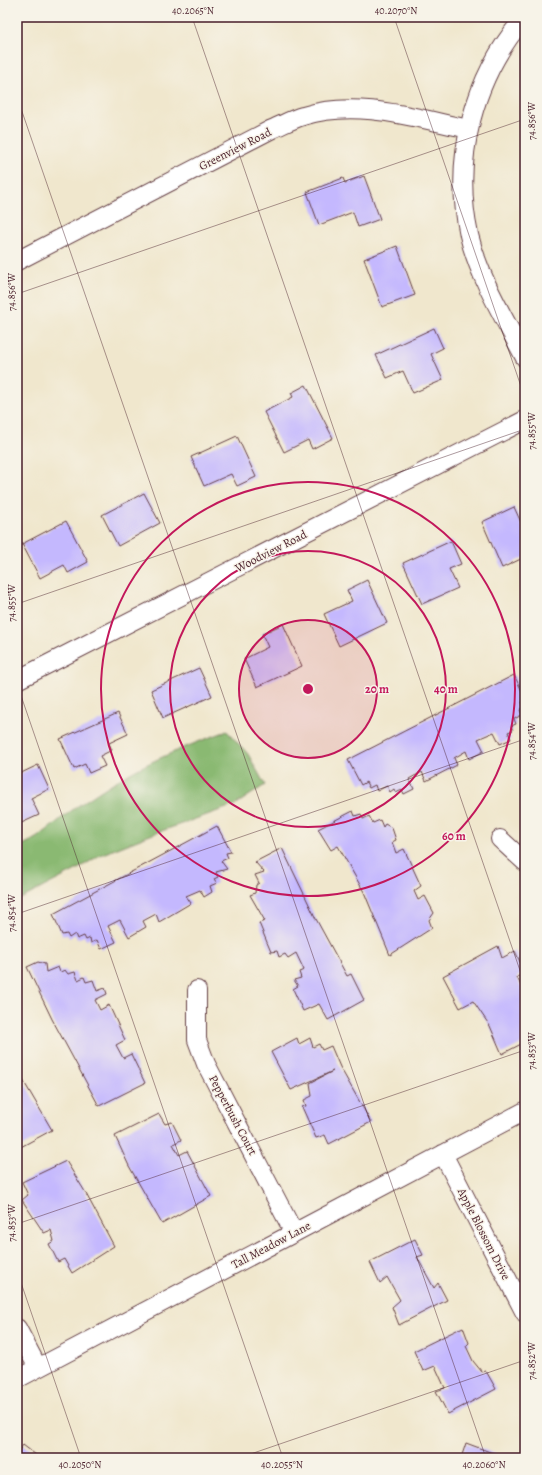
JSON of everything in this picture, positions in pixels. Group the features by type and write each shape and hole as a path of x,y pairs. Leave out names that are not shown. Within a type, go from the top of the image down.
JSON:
{"street":[{"path":"525,17 508,37 485,77 474,107 469,129 464,168 465,207 469,235 487,283 525,358"},
{"name":"Greenview Road","path":"17,260 272,129 302,116 326,110 361,109 400,114 469,129"},
{"name":"Woodview Road","path":"17,680 525,420"},
{"path":"500,839 525,862"},
{"name":"Pepperbush Court","path":"197,990 197,1040 206,1064 294,1233"},
{"name":"Tall Meadow Lane","path":"17,1379 525,1111"},
{"name":"Apple Blossom Drive","path":"443,1154 525,1313"},
{"path":"17,1328 38,1368"}],"green space":[{"path":"227,731 248,754 265,785 235,805 153,834 100,855 78,869 17,901 17,847 38,837 77,807 136,770"}],"building":[{"path":"364,176 380,219 358,227 353,212 319,225 307,192 343,178 345,183"},
{"path":"397,246 415,295 382,307 364,259"},
{"path":"434,328 443,348 431,354 443,380 413,393 403,371 387,378 376,355"},
{"path":"306,385 333,438 312,449 308,440 284,452 264,412 293,397 291,393"},
{"path":"237,436 256,477 237,486 231,474 204,486 191,457"},
{"path":"144,493 160,523 118,546 102,515"},
{"path":"514,507 525,531 525,557 502,568 482,522"},
{"path":"66,521 88,562 68,573 64,565 40,578 22,544"},
{"path":"451,541 461,564 449,569 458,588 422,604 403,563"},
{"path":"367,580 387,623 339,646 324,614 352,601 347,590"},
{"path":"283,624 302,666 257,687 244,659 268,647 262,634"},
{"path":"199,668 212,696 163,718 151,690"},
{"path":"514,675 525,697 525,701 522,702 524,707 520,710 522,715 514,719 516,724 511,726 513,730 508,732 511,739 500,744 494,732 478,739 484,751 469,759 466,751 454,758 457,765 426,781 422,772 409,779 414,789 404,794 402,790 396,793 394,789 390,792 387,786 377,791 375,785 369,788 366,782 361,785 348,760"},
{"path":"118,713 128,734 109,743 112,750 100,756 105,766 89,773 85,764 74,769 60,739"},
{"path":"38,765 49,789 31,798 39,815 17,825 17,775"},
{"path":"353,811 355,816 361,814 363,819 369,816 373,823 380,820 383,827 385,824 392,828 396,840 392,842 396,853 404,849 421,886 414,891 418,900 425,896 434,913 429,920 432,928 390,955 364,892 338,846 331,850 318,829"},
{"path":"217,826 231,852 226,853 228,858 221,861 227,869 216,872 218,877 214,879 217,883 210,886 212,892 204,897 200,890 186,896 191,903 159,922 156,914 143,921 146,927 129,937 120,920 108,926 116,942 101,949 97,940 91,943 90,938 86,940 84,936 77,939 75,934 69,938 67,934 62,935 53,914"},
{"path":"282,848 316,919 347,976 351,974 364,1000 328,1020 319,1004 303,1011 293,989 298,986 294,980 301,978 299,972 304,970 296,953 288,958 285,954 279,957 277,951 271,952 259,923 265,921 250,895 255,893 256,885 259,883 255,875 264,872 255,862"},
{"path":"498,946 502,958 515,951 525,973 517,977 521,986 525,984 525,1042 502,1054 490,1026 473,1001 460,1008 443,976"},
{"path":"38,962 45,964 46,972 58,967 60,972 65,970 68,974 75,972 78,980 84,977 86,982 93,980 97,991 105,988 107,994 95,1000 100,1010 109,1005 125,1040 116,1045 123,1058 131,1054 145,1083 99,1106 52,1019 27,967"},
{"path":"297,1038 299,1044 310,1038 313,1047 319,1044 322,1050 331,1046 340,1067 371,1122 329,1144 325,1135 316,1138 302,1107 306,1106 304,1100 312,1096 310,1083 333,1071 291,1090 271,1052"},
{"path":"17,1070 52,1130 17,1149"},
{"path":"159,1114 165,1124 172,1122 181,1140 173,1144 179,1155 187,1151 211,1196 162,1224 129,1166 115,1136"},
{"path":"66,1161 84,1190 114,1246 72,1273 64,1259 58,1262 49,1244 54,1241 51,1230 44,1233 22,1200 28,1195 22,1182"},
{"path":"415,1239 423,1255 417,1257 434,1288 438,1283 447,1300 399,1325 392,1307 400,1300 387,1277 380,1283 370,1262"},
{"path":"463,1327 469,1343 466,1346 473,1361 482,1372 486,1371 496,1389 448,1414 436,1391 445,1388 435,1366 423,1371 414,1351"},
{"path":"466,1443 506,1458 461,1458"},
{"path":"23,1445 40,1458 17,1458 17,1453"}]}
